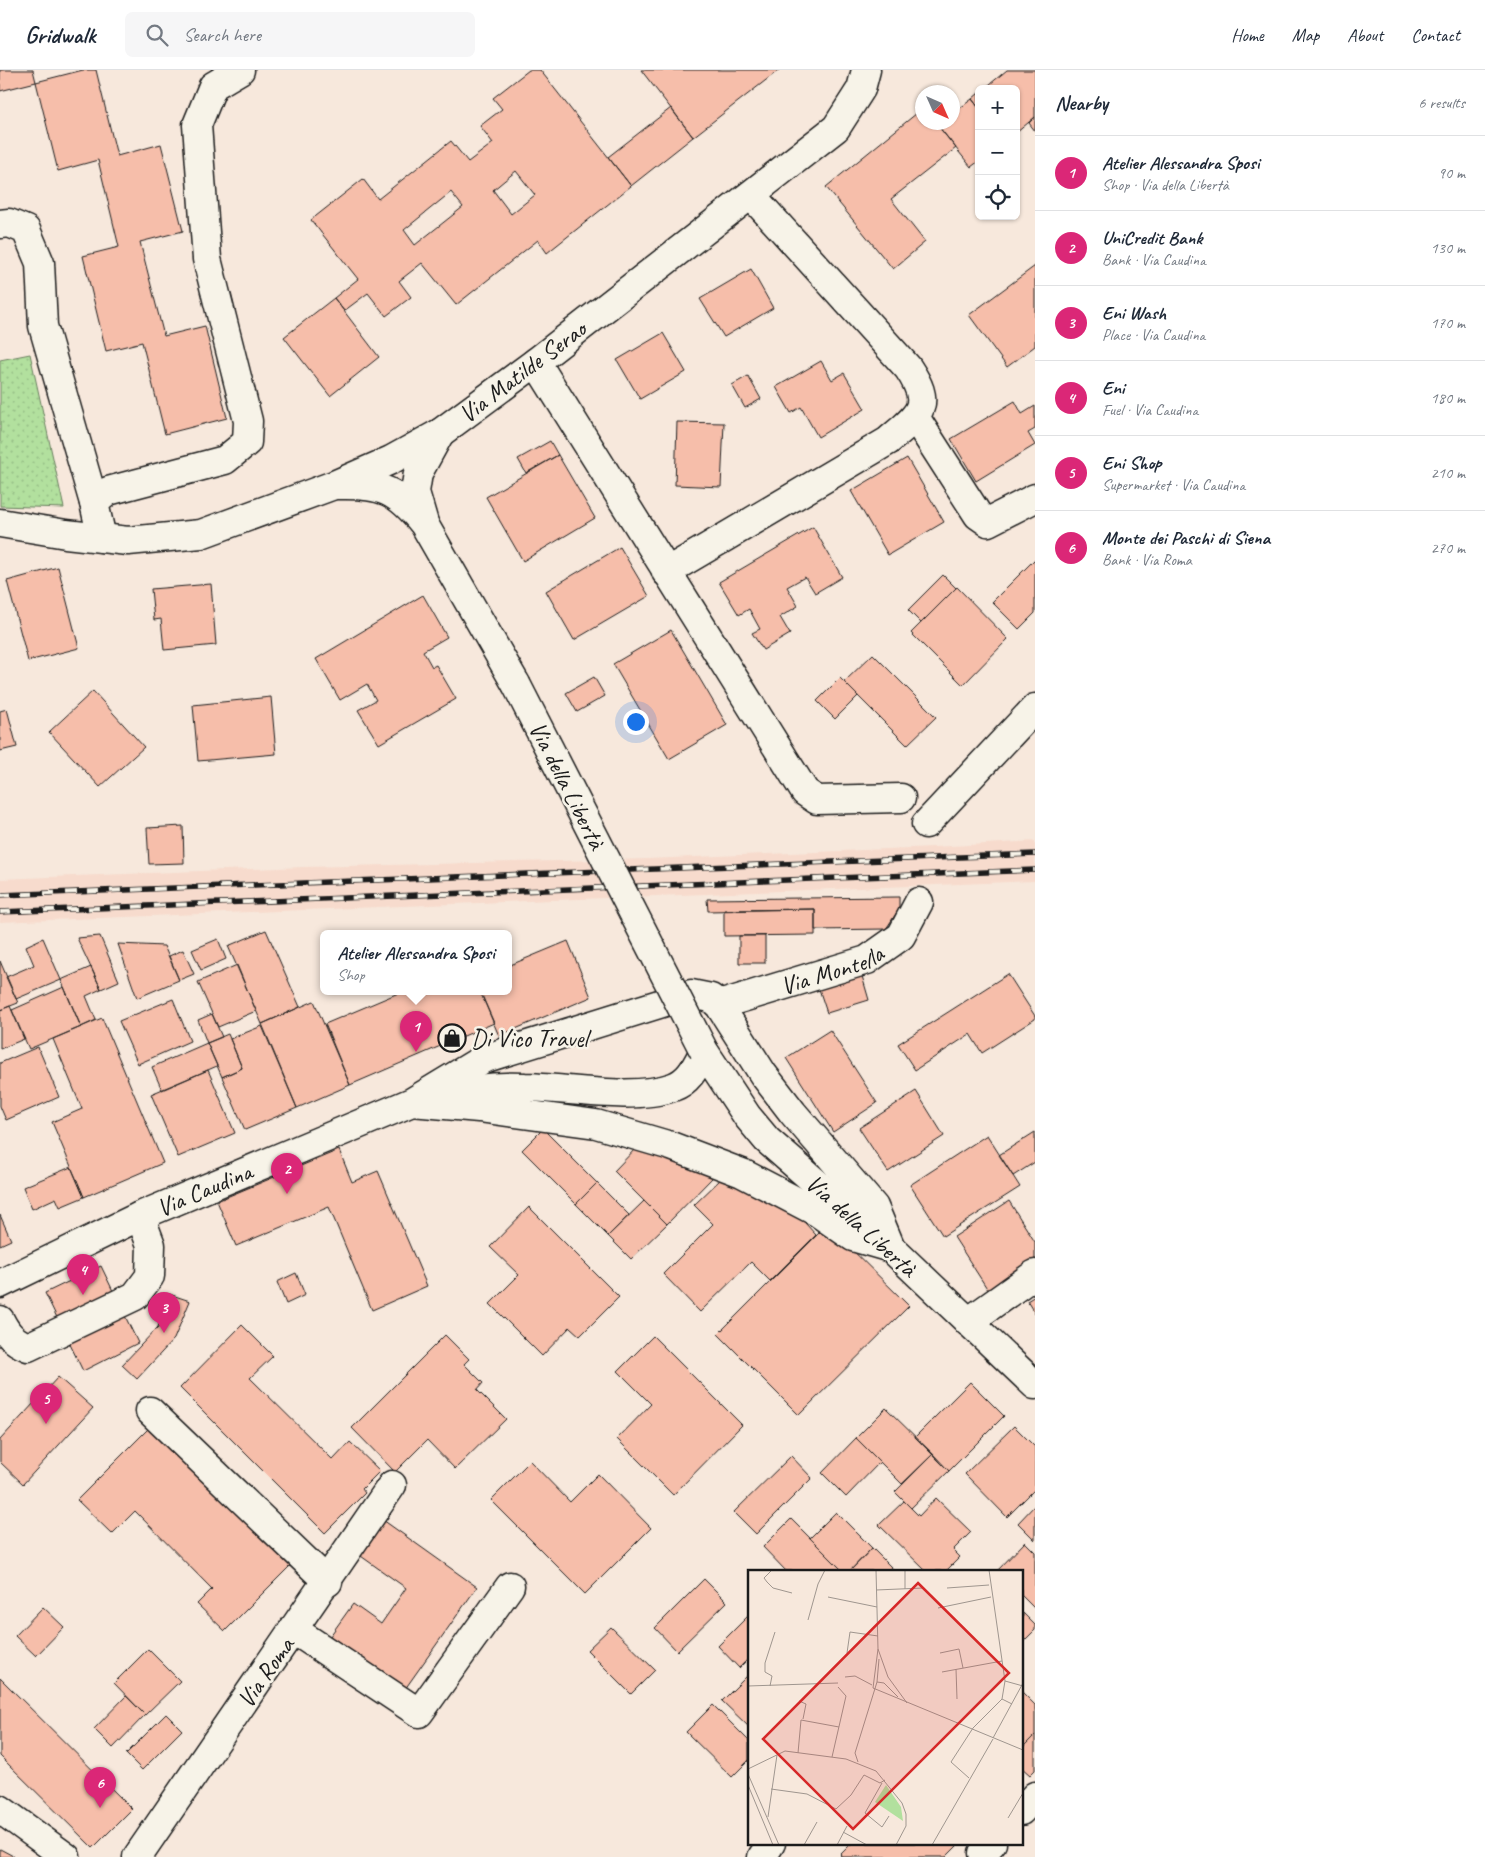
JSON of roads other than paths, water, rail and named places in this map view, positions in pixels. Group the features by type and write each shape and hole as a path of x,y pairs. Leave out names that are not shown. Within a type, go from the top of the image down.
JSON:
{"street":[{"path":"94,504 108,491 225,460 247,442 248,422 207,259 197,125 213,86 240,70"},
{"name":"Via Matilde Serao","path":"0,523 66,534 128,540 201,534 334,485 391,460 440,432 536,362 836,128 861,89 866,70"},
{"path":"666,572 888,441 916,417 923,402 920,385 908,368 751,195"},
{"path":"0,224 9,223 26,230 40,263 43,326 102,538"},
{"path":"536,362 805,792 817,800 901,798"},
{"path":"916,417 978,515 988,522 1035,498"},
{"name":"Via della Libertà","path":"424,524 415,492 418,473 440,432"},
{"name":"Via della Libertà","path":"334,485 359,485 379,488 396,495 407,503 424,524 516,684 704,1051 742,1109 766,1140 891,1248 1035,1385"},
{"path":"926,824 1035,708"},
{"name":"Via Montella","path":"719,1005 867,960 901,936 919,902"},
{"path":"412,1102 483,1059 691,994 711,998 719,1005 764,1074 793,1113 874,1207 891,1248"},
{"path":"412,1102 483,1086 525,1086 625,1093 658,1091 674,1087 689,1079 704,1051"},
{"path":"412,1102 479,1108 596,1124 671,1146 742,1173 817,1212 853,1237 891,1248"},
{"name":"Via Caudina","path":"0,1284 140,1216 412,1102"},
{"path":"0,1320 6,1332 16,1342 28,1347 135,1296 150,1276 151,1245 140,1216"},
{"path":"968,1322 1035,1274"},
{"path":"150,1411 328,1582"},
{"name":"Via Roma","path":"137,1857 328,1582 392,1485"},
{"path":"294,1630 420,1713 510,1586"},
{"path":"1022,1810 1035,1796"},
{"path":"0,1809 66,1857"},
{"path":"762,1857 770,1844"}],"railway":[{"path":"0,895 1035,854"},
{"path":"0,912 1035,870"}],"place":[{"name":"Di Vico Travel","path":"452,1038"},
{"name":"Atelier Alessandra Sposi","path":"416,1052"},
{"name":"UniCredit Bank","path":"287,1194"},
{"name":"Eni","path":"83,1295"},
{"name":"Eni Wash","path":"164,1333"},
{"name":"Eni Shop","path":"46,1424"},
{"name":"Monte dei Paschi di Siena","path":"100,1808"}]}
